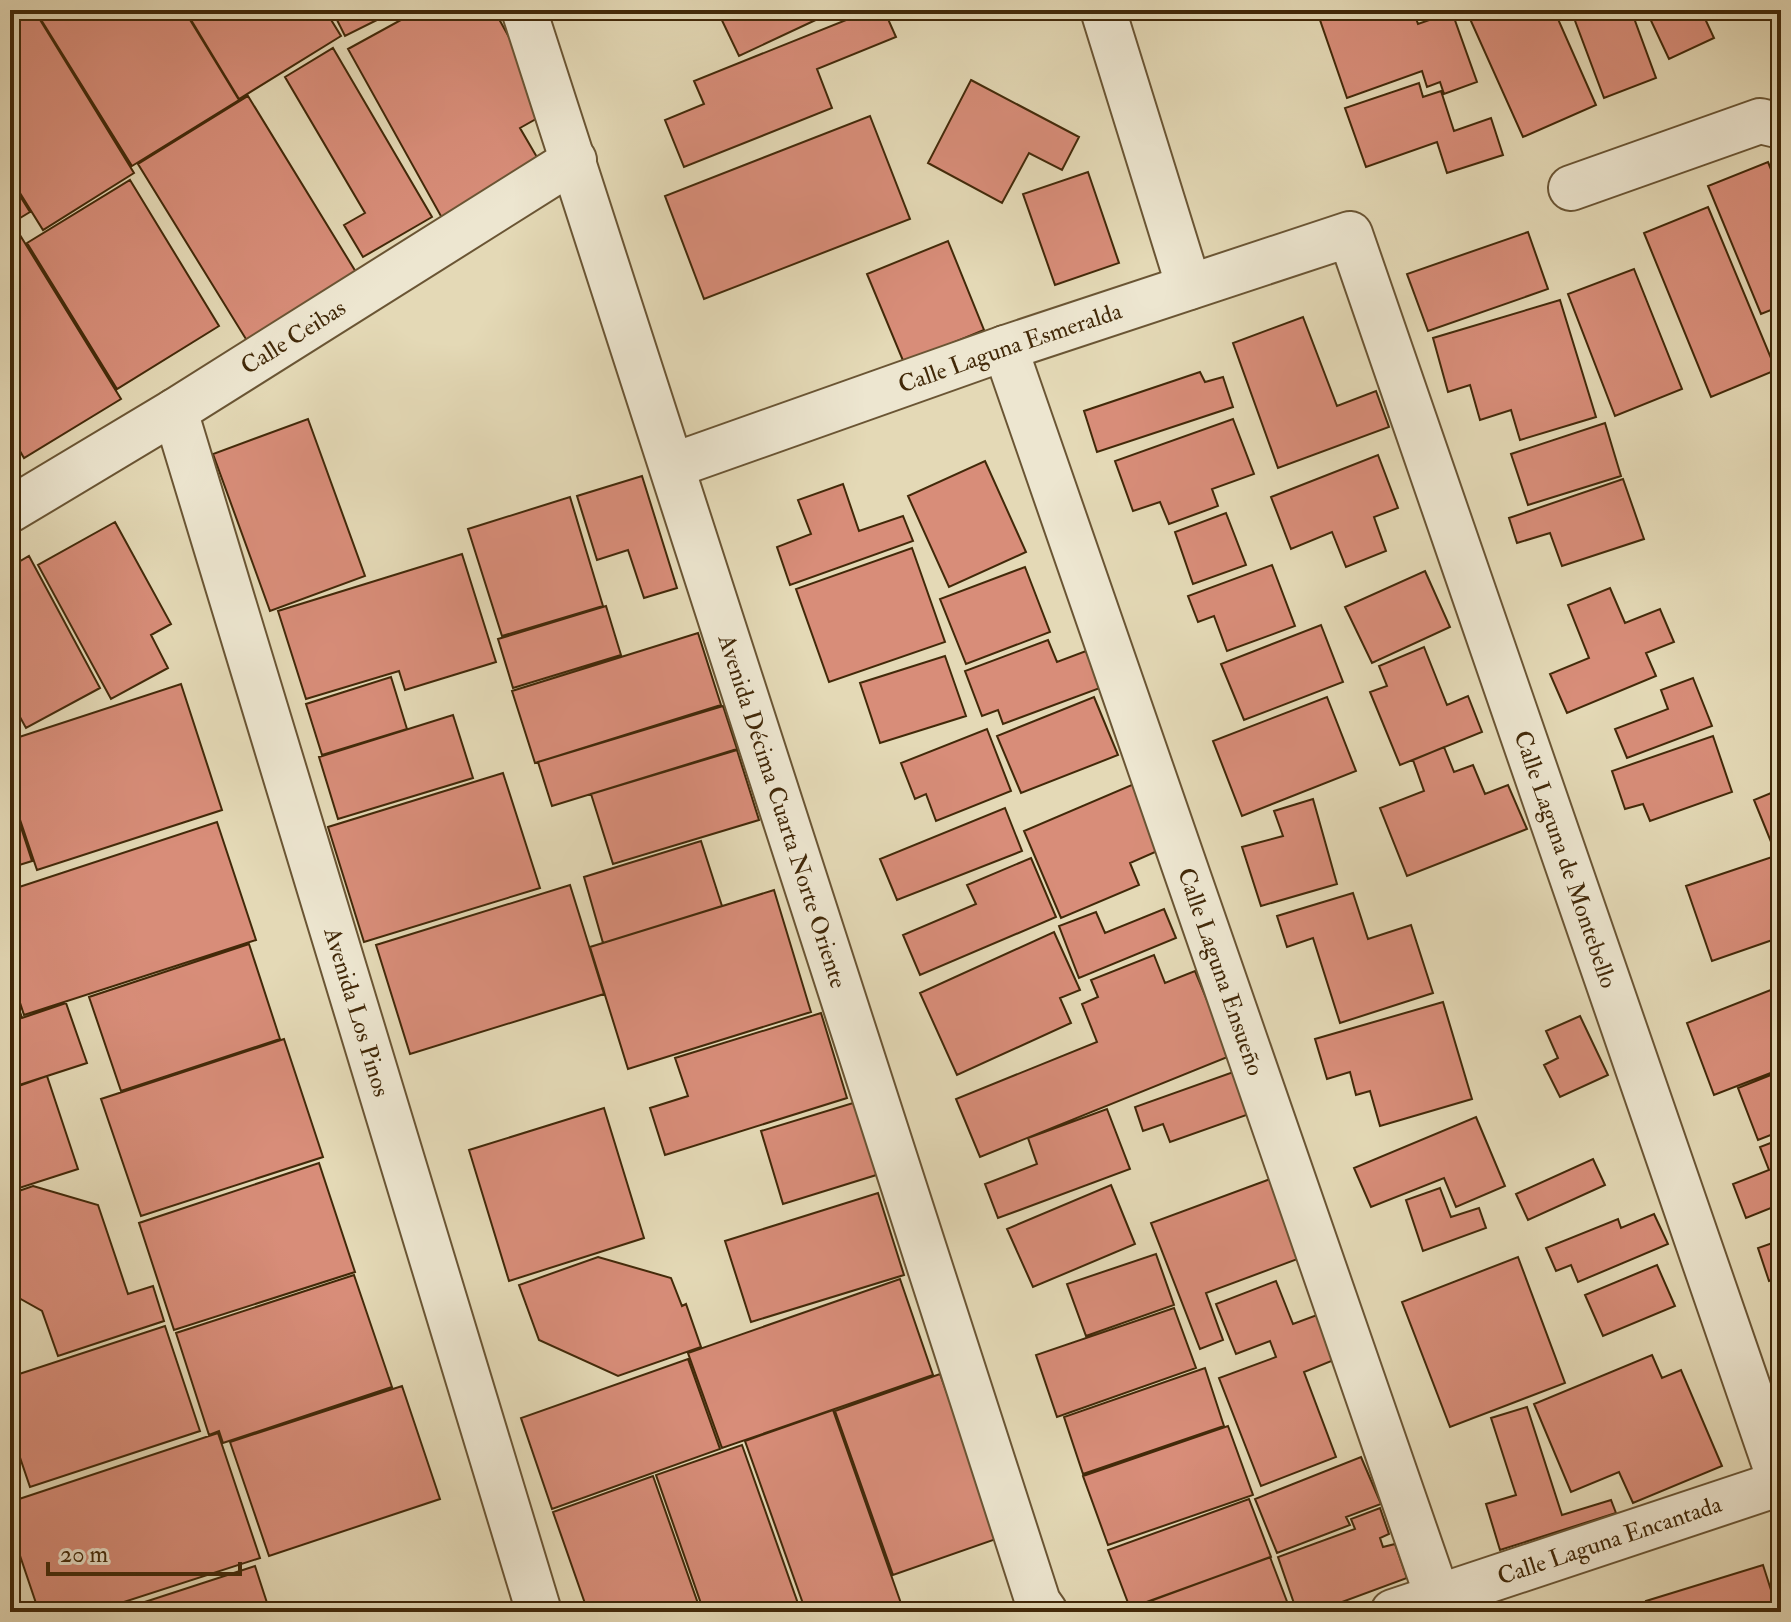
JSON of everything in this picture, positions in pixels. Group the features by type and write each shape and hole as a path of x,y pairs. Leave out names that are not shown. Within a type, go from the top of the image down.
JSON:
{"street":[{"name":"Avenida Décima Cuarta Norte Oriente","path":"524,10 672,466 1030,1609"},
{"path":"1103,10 1189,287"},
{"path":"1571,188 1760,121 1781,126"},
{"name":"Calle Ceibas","path":"10,510 175,411 574,160"},
{"name":"Calle Laguna Esmeralda","path":"672,466 1005,348 1350,234"},
{"name":"Calle Laguna de Montebello","path":"1350,234 1781,1483"},
{"name":"Calle Laguna Ensueño","path":"1005,348 1437,1595"},
{"name":"Avenida Los Pinos","path":"175,411 539,1612"},
{"name":"Calle Laguna Encantada","path":"1393,1612 1781,1483"}],"building":[{"path":"18,10 34,10 134,173 43,230 10,177 10,15"},
{"path":"35,10 184,10 239,100 132,166"},
{"path":"185,10 325,10 341,36 239,99"},
{"path":"332,10 397,10 345,36"},
{"path":"419,10 494,10 550,111 520,128 541,164 442,218 348,49"},
{"path":"717,10 837,10 739,56"},
{"path":"871,10 884,10 896,37 817,69 832,108 684,167 665,120 704,104 694,81"},
{"path":"1348,10 1413,10 1418,24 1452,12 1477,82 1444,94 1440,82 1427,87 1422,71 1347,98 1320,20"},
{"path":"1466,10 1554,10 1596,105 1523,137"},
{"path":"1571,10 1631,10 1656,78 1604,98"},
{"path":"1646,10 1701,10 1714,38 1669,59"},
{"path":"333,48 432,217 363,257 344,225 365,213 285,77"},
{"path":"971,80 1079,137 1062,170 1029,153 1002,203 928,163"},
{"path":"1419,83 1423,97 1441,91 1454,131 1491,118 1503,155 1447,173 1437,142 1366,167 1345,108"},
{"path":"248,96 359,277 249,344 138,164"},
{"path":"870,116 910,219 704,299 665,196"},
{"path":"1768,162 1781,194 1781,306 1761,314 1708,186"},
{"path":"1088,172 1119,263 1055,285 1023,194"},
{"path":"10,180 30,212 10,224"},
{"path":"130,180 219,326 117,389 27,243"},
{"path":"1708,207 1776,370 1711,397 1644,233"},
{"path":"15,227 121,399 24,458 10,434 10,231"},
{"path":"1528,232 1548,289 1428,331 1407,274"},
{"path":"948,241 984,330 904,363 867,274"},
{"path":"1634,269 1682,389 1615,416 1568,294"},
{"path":"1560,300 1596,417 1520,440 1511,410 1480,420 1470,385 1448,392 1433,338"},
{"path":"1303,317 1337,406 1376,391 1389,427 1278,468 1233,343"},
{"path":"1200,372 1205,382 1223,377 1233,407 1097,452 1084,411"},
{"path":"308,419 365,576 270,611 213,454"},
{"path":"1233,419 1254,474 1212,489 1218,506 1169,524 1160,502 1133,511 1115,461"},
{"path":"1605,423 1621,476 1528,505 1511,454"},
{"path":"1378,455 1398,508 1374,517 1386,551 1346,567 1332,532 1291,549 1271,497"},
{"path":"985,461 1026,552 949,587 908,496"},
{"path":"642,476 677,588 644,598 628,550 597,560 577,496"},
{"path":"1623,479 1644,539 1562,566 1550,533 1517,543 1509,518"},
{"path":"843,484 859,531 903,516 913,541 790,585 777,547 811,534 798,500"},
{"path":"570,497 603,606 502,636 468,529"},
{"path":"1226,513 1246,565 1193,584 1175,532"},
{"path":"115,522 171,624 151,635 168,668 111,699 38,565"},
{"path":"912,548 945,642 829,682 796,589"},
{"path":"462,554 496,662 405,690 399,671 306,699 278,611"},
{"path":"29,556 100,688 26,728 10,699 10,567"},
{"path":"1272,565 1295,626 1227,651 1214,616 1198,622 1188,596"},
{"path":"1025,567 1050,632 966,664 940,599"},
{"path":"1425,571 1450,627 1372,663 1345,607"},
{"path":"1610,588 1625,623 1660,609 1674,642 1646,653 1656,676 1567,713 1550,674 1589,658 1568,605"},
{"path":"606,606 621,655 513,688 498,639"},
{"path":"1321,625 1343,682 1244,720 1221,664"},
{"path":"698,633 721,705 535,763 512,691"},
{"path":"1048,640 1057,662 1086,651 1100,688 1003,724 998,710 982,716 965,671"},
{"path":"1424,647 1447,705 1468,696 1482,732 1400,765 1370,692 1387,686 1379,666"},
{"path":"945,656 966,716 880,743 860,683"},
{"path":"391,677 407,729 322,755 306,704"},
{"path":"1693,678 1712,726 1627,758 1615,729 1668,709 1661,690"},
{"path":"181,684 222,810 37,870 10,790 10,740"},
{"path":"1094,697 1118,755 1021,793 997,736"},
{"path":"1327,697 1356,771 1242,816 1213,741"},
{"path":"723,706 737,749 552,806 538,762"},
{"path":"453,715 473,778 338,819 319,757"},
{"path":"987,729 1011,791 936,821 926,794 915,799 901,763"},
{"path":"1713,736 1732,792 1650,821 1643,804 1625,809 1612,771"},
{"path":"1444,747 1454,772 1473,765 1485,794 1508,785 1527,829 1407,876 1380,808 1424,791 1413,760"},
{"path":"737,750 759,820 613,864 591,794"},
{"path":"503,773 540,888 364,942 328,827"},
{"path":"1134,784 1162,849 1130,863 1139,885 1061,918 1024,831"},
{"path":"1781,789 1781,858 1778,859 1754,800"},
{"path":"10,794 32,861 10,868"},
{"path":"1313,799 1337,884 1261,906 1242,847 1283,836 1274,811"},
{"path":"1005,808 1022,851 897,900 880,859"},
{"path":"217,822 256,940 24,1015 10,972 10,890"},
{"path":"701,841 722,906 603,943 584,877"},
{"path":"1772,857 1781,883 1781,937 1712,961 1686,886"},
{"path":"1031,858 1056,917 920,975 903,935 976,904 967,885"},
{"path":"570,885 604,994 410,1054 376,945"},
{"path":"774,890 811,1012 628,1069 590,947"},
{"path":"1353,893 1368,939 1411,925 1433,993 1340,1023 1313,938 1287,947 1277,916"},
{"path":"1164,909 1176,938 1079,978 1059,926 1096,912 1105,933"},
{"path":"1054,932 1080,990 1060,998 1071,1023 957,1075 920,993"},
{"path":"249,944 280,1039 121,1091 89,997"},
{"path":"1154,955 1165,983 1195,971 1230,1056 980,1157 956,1099 1097,1042 1082,1004 1098,997 1091,980"},
{"path":"10,980 22,1018 66,1003 87,1063 10,1088"},
{"path":"1781,986 1781,1069 1714,1095 1687,1023"},
{"path":"1443,1002 1472,1099 1380,1126 1370,1091 1356,1095 1350,1072 1327,1079 1315,1039"},
{"path":"821,1013 847,1098 665,1155 650,1108 688,1096 675,1058"},
{"path":"1580,1016 1608,1075 1560,1097 1544,1065 1558,1058 1546,1031"},
{"path":"284,1039 323,1157 141,1216 101,1099"},
{"path":"1239,1070 1255,1112 1170,1142 1163,1124 1143,1131 1135,1107"},
{"path":"1781,1071 1781,1131 1758,1140 1738,1088"},
{"path":"47,1076 78,1169 10,1191 10,1089"},
{"path":"863,1100 886,1172 783,1204 761,1131"},
{"path":"604,1108 644,1238 509,1281 469,1150"},
{"path":"1107,1109 1130,1169 998,1218 985,1184 1037,1164 1028,1138"},
{"path":"1476,1117 1505,1186 1456,1207 1444,1178 1371,1207 1354,1168"},
{"path":"1781,1139 1781,1204 1746,1218 1733,1184 1769,1170 1760,1147"},
{"path":"1593,1159 1605,1185 1528,1220 1516,1194"},
{"path":"319,1163 355,1272 174,1330 139,1223"},
{"path":"1273,1178 1303,1257 1206,1293 1223,1340 1200,1349 1151,1223"},
{"path":"1111,1185 1135,1244 1033,1287 1007,1229"},
{"path":"33,1186 98,1205 128,1294 153,1286 164,1321 58,1356 42,1311 10,1293 10,1194"},
{"path":"1440,1188 1451,1217 1479,1208 1486,1228 1423,1251 1406,1200"},
{"path":"878,1193 904,1275 751,1322 725,1241"},
{"path":"1654,1214 1668,1244 1578,1282 1571,1265 1556,1271 1546,1248 1618,1219 1621,1228"},
{"path":"1781,1240 1781,1277 1769,1281 1758,1248"},
{"path":"1156,1254 1174,1305 1086,1336 1067,1284"},
{"path":"598,1257 671,1278 682,1306 686,1304 701,1347 618,1376 539,1340 519,1285"},
{"path":"1518,1257 1565,1383 1450,1427 1402,1302"},
{"path":"1657,1265 1675,1306 1603,1336 1585,1295"},
{"path":"354,1275 392,1387 223,1443 219,1431 209,1435 176,1333"},
{"path":"900,1279 933,1375 722,1448 688,1353"},
{"path":"1276,1281 1293,1324 1317,1315 1334,1360 1304,1372 1336,1457 1261,1486 1219,1378 1276,1357 1270,1341 1236,1354 1216,1304"},
{"path":"1174,1308 1196,1368 1057,1417 1036,1355"},
{"path":"165,1326 200,1431 30,1487 10,1428 10,1377"},
{"path":"1652,1355 1662,1378 1681,1370 1722,1466 1633,1503 1619,1472 1571,1492 1534,1404"},
{"path":"688,1359 720,1449 552,1509 521,1418"},
{"path":"1205,1368 1224,1426 1083,1474 1064,1417"},
{"path":"940,1374 999,1538 893,1575 835,1411"},
{"path":"402,1386 440,1499 269,1556 230,1442"},
{"path":"1527,1407 1562,1515 1611,1500 1616,1513 1500,1550 1486,1504 1516,1495 1491,1418"},
{"path":"833,1410 903,1609 893,1612 806,1612 745,1441"},
{"path":"1228,1426 1253,1495 1108,1545 1083,1476"},
{"path":"218,1433 260,1558 93,1612 39,1612 10,1526 10,1502"},
{"path":"742,1445 801,1612 704,1612 656,1475"},
{"path":"1361,1457 1381,1504 1346,1517 1350,1525 1277,1553 1255,1499"},
{"path":"653,1476 701,1612 588,1612 553,1512"},
{"path":"1249,1499 1271,1557 1130,1608 1108,1550"},
{"path":"1380,1508 1389,1534 1380,1538 1383,1547 1395,1544 1407,1578 1315,1612 1297,1612 1278,1557 1355,1529 1351,1519"},
{"path":"1270,1557 1291,1612 1136,1612 1134,1607"},
{"path":"1763,1565 1778,1612 1649,1612 1646,1601"},
{"path":"255,1566 270,1612 114,1612"}]}
